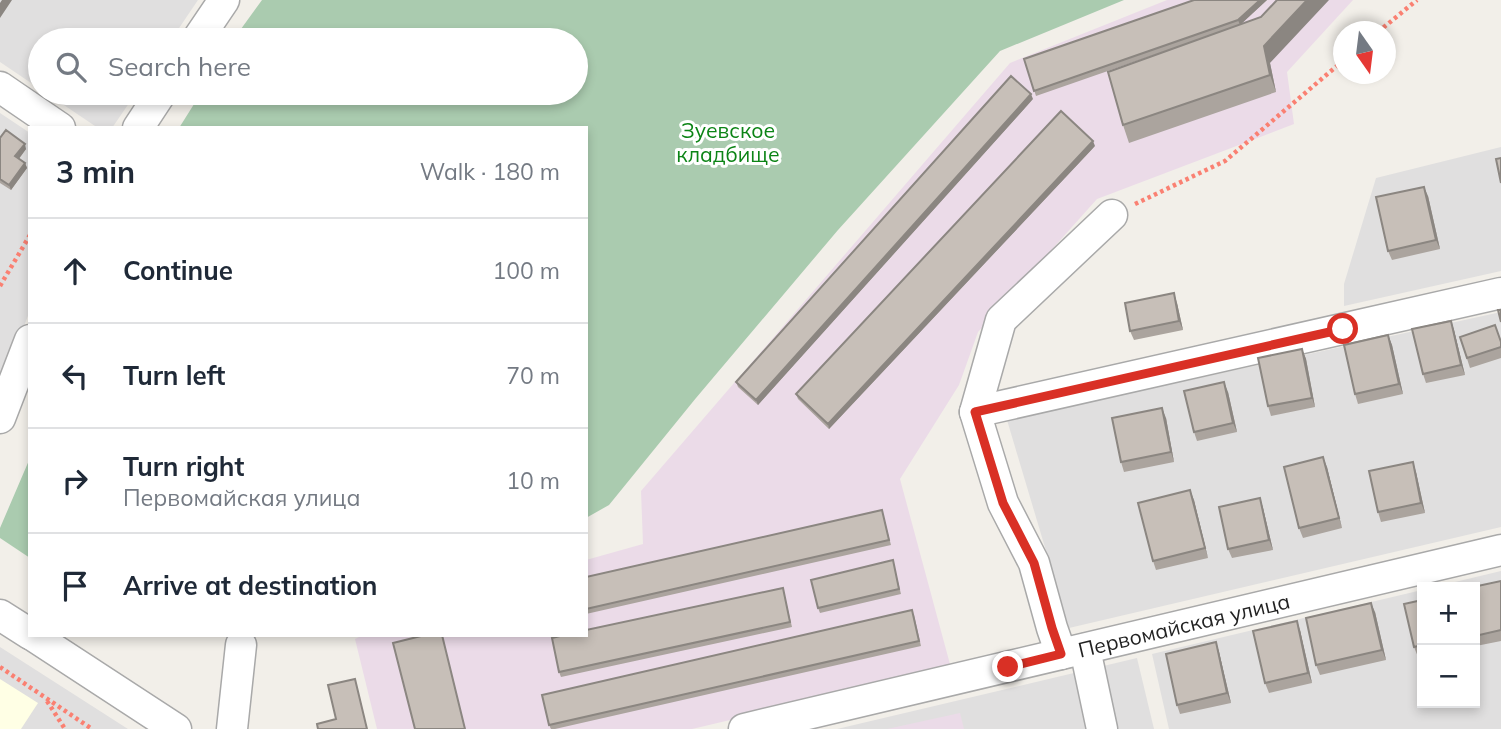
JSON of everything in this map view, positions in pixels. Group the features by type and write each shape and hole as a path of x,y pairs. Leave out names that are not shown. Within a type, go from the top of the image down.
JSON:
{"street":[{"path":"205,28 224,0"},
{"path":"0,88 57,126"},
{"path":"139,126 154,105"},
{"path":"1102,729 1073,651 1052,628 1034,563 1003,503 975,412 1001,320 1112,215"},
{"path":"975,412 1501,293"},
{"path":"0,418 28,345"},
{"name":"Первомайская улица","path":"744,729 1501,550"},
{"path":"0,615 28,633"},
{"path":"34,637 176,729"},
{"path":"232,729 241,645"}],"path":[{"path":"1391,21 1417,0"},
{"path":"1112,215 1225,161 1333,69"},
{"path":"0,286 28,238"},
{"path":"0,667 92,729"},
{"path":"45,697 65,729"}],"shaded area":[{"path":"0,0 198,0 179,28 28,28 28,81 0,62"},
{"path":"1167,0 1353,0 1287,72 1294,124 1097,199 978,332 959,385 900,479 951,668 692,729 377,729 355,639 588,637 588,559 643,544 641,491 1010,63"},
{"path":"64,105 128,105 113,126 95,126"},
{"path":"0,113 28,132 28,316 0,385"},
{"path":"1501,147 1501,271 1344,306 1344,284 1376,178"},
{"path":"1501,312 1501,527 1069,628 1007,420"},
{"path":"1501,571 1501,729 1169,729 1152,654 1417,591 1417,708 1480,708 1480,582 1455,582"},
{"path":"0,647 128,729 0,729"},
{"path":"1137,658 1154,729 837,729"},
{"path":"0,679 38,703 21,729 0,729"},
{"path":"960,713 964,729 887,729"}],"green space":[{"name":"Зуевское кладбище","path":"262,0 1124,0 1000,51 838,230 609,505 588,517 588,126 180,126 193,105 588,105 588,28 242,28"},
{"path":"28,463 28,557 0,538 0,528"}],"building":[{"path":"1194,0 1260,0 1238,20 1034,91 1024,59"},
{"path":"1277,0 1307,0 1264,46 1270,75 1123,125 1108,72 1261,17"},
{"path":"1011,76 1031,94 756,400 736,382"},
{"path":"1061,111 1093,141 828,424 796,394"},
{"path":"6,130 25,144 15,156 25,163 9,185 0,179 0,138"},
{"path":"1501,158 1501,183 1496,159"},
{"path":"1424,187 1436,240 1388,251 1376,197"},
{"path":"1174,293 1179,321 1130,331 1125,303"},
{"path":"1451,321 1461,365 1423,374 1412,329"},
{"path":"1495,325 1501,347 1467,358 1460,337"},
{"path":"1388,335 1399,384 1355,394 1344,345"},
{"path":"1302,349 1312,398 1268,406 1258,358"},
{"path":"1224,382 1233,423 1194,432 1184,391"},
{"path":"1162,408 1171,452 1121,462 1112,418"},
{"path":"1323,457 1339,518 1299,528 1284,467"},
{"path":"1413,462 1421,503 1378,512 1369,471"},
{"path":"1190,490 1205,548 1153,561 1138,503"},
{"path":"1260,498 1269,540 1228,549 1219,507"},
{"path":"882,510 889,540 588,609 588,577"},
{"path":"893,560 899,589 818,608 811,580"},
{"path":"1501,581 1501,630 1480,635 1480,586"},
{"path":"783,588 790,622 559,672 552,638 588,637 588,630"},
{"path":"1417,601 1417,646 1414,647 1404,604"},
{"path":"1371,603 1382,650 1316,665 1306,618"},
{"path":"912,610 919,641 549,725 542,695"},
{"path":"1297,621 1308,673 1265,683 1253,631"},
{"path":"417,637 442,637 465,729 415,729 393,643"},
{"path":"1216,642 1227,693 1177,705 1166,654"},
{"path":"355,679 367,729 318,729 317,724 336,719 328,685"}],"route":[{"path":"1008,667 1061,654 1034,563 1003,503 975,412 1343,329"}]}
